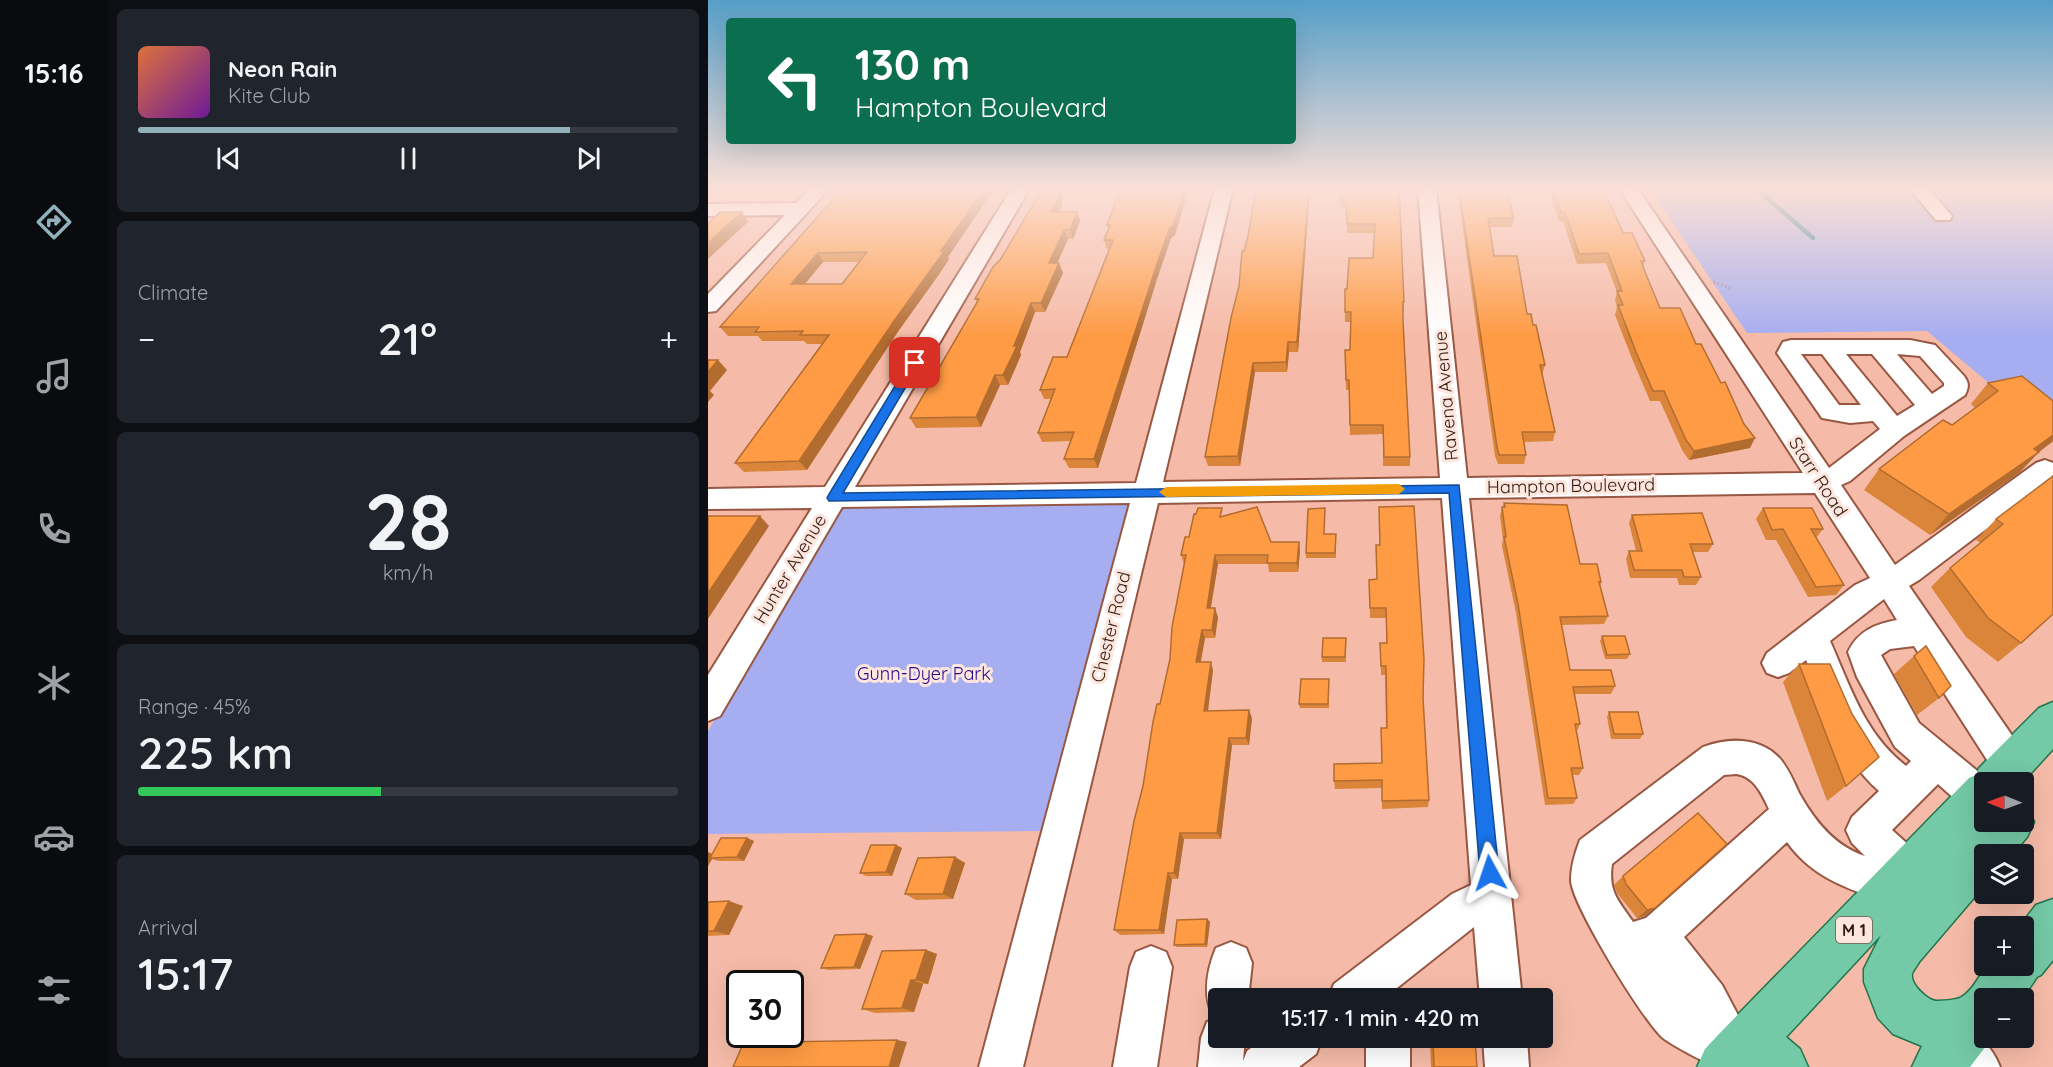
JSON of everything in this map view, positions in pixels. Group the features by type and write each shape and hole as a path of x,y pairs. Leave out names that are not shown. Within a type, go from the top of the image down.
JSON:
{"main road":[{"name":"M 1","path":"2014,772 2053,721"},
{"name":"M 1","path":"1747,1062 1903,878 1974,814"},
{"path":"1974,832 1888,969 1888,982 1896,1000 1911,1016 1936,1026 1970,1034 2038,944"}],"street":[{"path":"708,306 773,238"},
{"name":"Hunter Avenue","path":"708,705 991,238"},
{"name":"Chester Road","path":"1001,1067 1211,238"},
{"name":"Ravena Avenue","path":"1432,238 1500,988"},
{"name":"Starr Road","path":"1661,238 1821,483 1922,631 1991,772"},
{"path":"1791,347 1878,347 1910,347 1927,350 1956,381 1956,389 1930,407 1887,421 1831,412 1788,353 1791,347"},
{"path":"1828,347 1887,421"},
{"path":"1878,347 1930,407"},
{"path":"1821,483 1841,474 1887,421"},
{"path":"1778,663 1866,594 1909,572 2045,470 2053,475"},
{"name":"Hampton Boulevard","path":"708,499 1821,483"},
{"path":"1922,631 1886,636 1869,643 1864,652 1869,667 1907,735 1937,761 1974,779"},
{"path":"1812,636 1857,740 1875,764 1906,790"},
{"path":"1747,1062 1707,1000 1668,950 1642,940 1600,908 1590,882 1594,854 1716,759 1741,757 1755,762 1770,773 1791,815 1811,842 1825,856 1843,868 1903,878"},
{"path":"1903,878 1865,830 1937,761"},
{"path":"1642,940 1791,815"},
{"path":"1387,984 1466,909 1492,896"},
{"path":"1135,1067 1151,967"},
{"path":"1221,1067 1222,1048"},
{"path":"1263,1067 1287,1048"},
{"path":"1388,1048 1388,1067"},
{"path":"1506,1048 1507,1067"}],"green space":[{"path":"1683,238 2053,238 2053,437 1927,331 1747,333"},
{"name":"Gunn-Dyer Park","path":"1136,501 1043,831 708,834 708,731 842,505"}],"building":[{"path":"799,238 950,238 941,251 945,250 799,461 735,463 829,335 800,335 803,331 755,332 759,327 720,327","holes":["867,252 842,284 791,284 818,253"]},
{"path":"1013,238 1060,238 1049,263 1059,263 1041,303 1031,303 1014,346 1017,346 1003,375 995,375 976,417 910,418 979,299 975,299 993,267"},
{"path":"1105,238 1166,238 1094,459 1064,459 1074,432 1038,433 1055,389 1040,390 1053,357 1067,357 1113,240 1104,240"},
{"path":"1248,238 1305,238 1297,342 1288,342 1286,362 1253,363 1238,456 1205,457 1239,286 1242,251 1244,251"},
{"path":"1374,238 1401,238 1410,457 1384,457 1383,425 1350,425 1349,380 1346,380 1345,350 1350,350 1351,312 1345,312 1349,258 1373,258"},
{"path":"1466,238 1491,238 1494,256 1517,256 1527,314 1531,314 1533,325 1536,325 1545,365 1540,365 1555,432 1522,432 1526,455 1499,455"},
{"path":"1574,238 1634,238 1645,261 1641,261 1660,308 1680,308 1696,344 1701,344 1721,383 1725,382 1744,424 1755,438 1694,451 1686,440 1664,391 1653,391 1636,352 1618,305 1623,305 1617,291 1622,291 1608,253 1579,254"},
{"path":"708,360 718,360 708,372"},
{"path":"2022,376 2053,401 2053,435 2034,449 2039,452 1949,514 1879,469 1943,420 1952,425 1998,391 1988,383"},
{"path":"2053,476 2053,614 2021,643 1988,618 1950,568 2003,524 1996,519"},
{"path":"1504,503 1567,505 1580,564 1597,564 1608,616 1560,617 1570,670 1611,670 1615,686 1573,687 1580,724 1575,724 1583,768 1571,768 1577,798 1548,798 1518,604 1504,537 1506,537 1502,507 1505,507"},
{"path":"1414,506 1424,659 1423,698 1429,800 1382,801 1382,780 1334,781 1334,764 1382,763 1381,728 1387,728 1386,666 1381,666 1380,643 1387,643 1386,608 1370,608 1369,580 1377,579 1376,545 1380,545 1379,507"},
{"path":"1257,507 1271,542 1299,542 1297,563 1267,563 1268,555 1215,555 1207,608 1215,608 1212,630 1202,630 1196,662 1211,662 1204,711 1249,710 1246,738 1229,738 1217,833 1180,833 1174,873 1168,873 1159,930 1114,930 1134,821 1143,786 1153,722 1157,704 1160,704 1170,659 1172,627 1186,555 1181,555 1185,537 1189,537 1194,514 1198,508 1222,508 1220,517"},
{"path":"1325,508 1324,534 1336,534 1335,553 1306,553 1308,509"},
{"path":"1763,508 1812,508 1823,529 1811,529 1844,585 1816,587 1783,529 1772,530"},
{"path":"1702,513 1713,544 1690,544 1701,577 1684,577 1682,570 1634,570 1629,551 1642,551 1632,515"},
{"path":"708,516 760,516 708,593"},
{"path":"1602,636 1625,636 1630,654 1607,655"},
{"path":"1323,638 1346,638 1345,657 1322,657"},
{"path":"1926,646 1951,686 1939,698 1914,656"},
{"path":"1799,664 1830,664 1852,714 1879,757 1846,786"},
{"path":"1301,679 1329,679 1328,704 1299,704"},
{"path":"1609,712 1638,712 1643,734 1614,734"},
{"path":"1698,813 1727,844 1655,908 1647,910 1626,884 1623,876"},
{"path":"721,838 747,838 737,857 710,858"},
{"path":"871,845 896,845 886,872 860,873"},
{"path":"955,857 943,894 905,894 918,858"},
{"path":"729,901 714,931 708,931 708,902"},
{"path":"1207,919 1205,944 1174,945 1177,920"},
{"path":"866,934 854,967 821,968 835,935"},
{"path":"926,950 916,980 911,980 902,1008 862,1009 882,951"},
{"path":"897,1040 889,1067 733,1067 741,1048 804,1048 804,1042"},
{"path":"1433,1048 1476,1048 1477,1067 1434,1067"}],"slow traffic":[{"path":"1166,492 1399,489"}],"route":[{"path":"915,363 833,498 1455,488 1490,873"}]}
